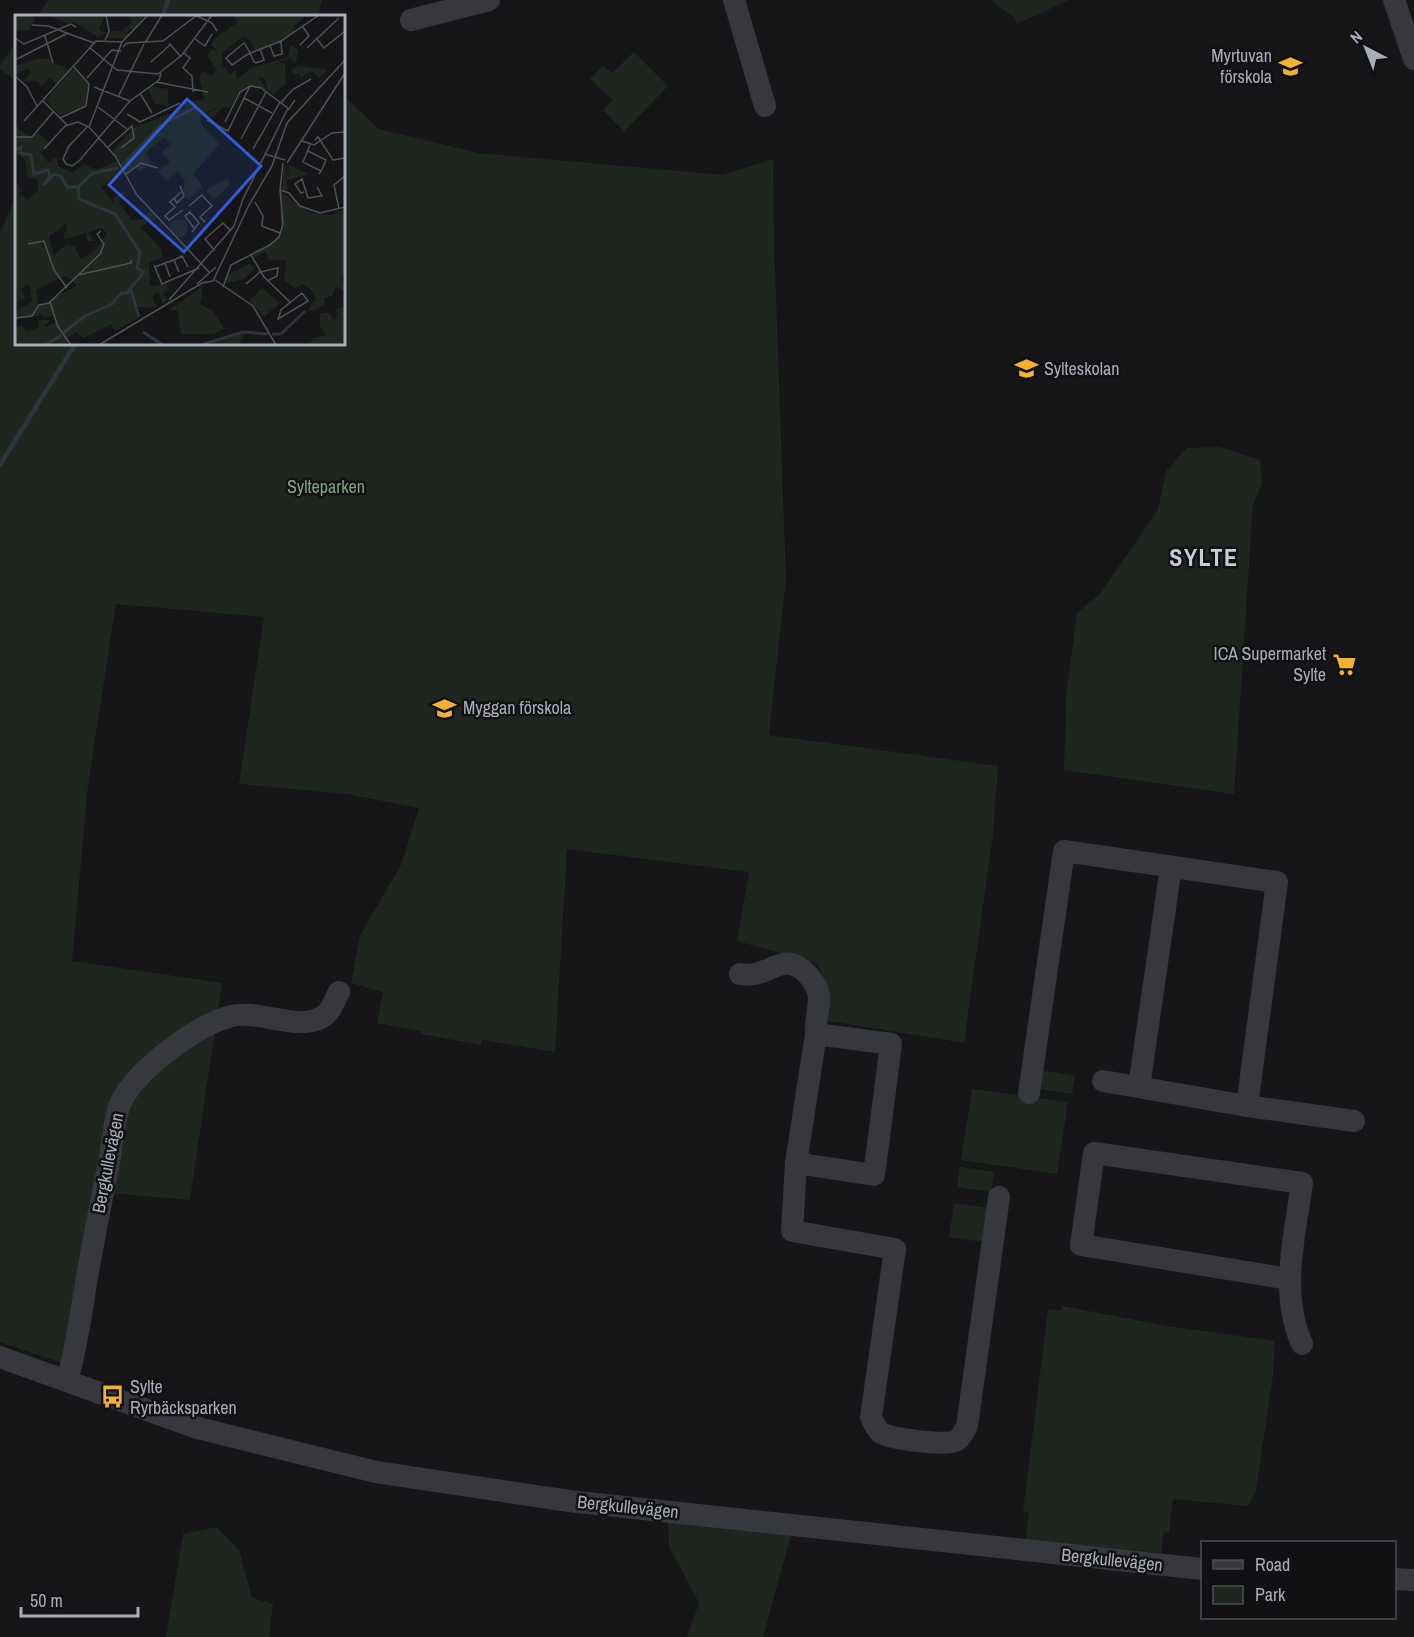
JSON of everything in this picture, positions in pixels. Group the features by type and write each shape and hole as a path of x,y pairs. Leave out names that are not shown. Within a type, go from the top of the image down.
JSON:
{"street":[{"path":"411,20 489,0"},
{"path":"735,0 765,106"},
{"path":"1394,0 1414,59"},
{"path":"1029,1094 1064,851 1277,882 1246,1106"},
{"path":"1139,1087 1171,867"},
{"path":"740,974 764,972 779,964 790,962 802,968 820,994 796,1162 792,1231 896,1249 871,1417 873,1424 881,1433 944,1444 955,1442 963,1436 967,1426 999,1197"},
{"name":"Bergkullevägen","path":"67,1381 121,1101 156,1060 213,1023 234,1015 251,1015 307,1023 321,1018 331,1010 339,992"},
{"path":"796,1162 874,1175 891,1044 816,1034"},
{"path":"1103,1081 1246,1106 1354,1121"},
{"path":"1289,1279 1081,1245 1094,1153 1302,1183 1289,1279 1296,1330 1302,1344"},
{"name":"Bergkullevägen","path":"0,1357 194,1427 376,1472 569,1501 1201,1569"},
{"path":"1396,1579 1414,1580"}],"green space":[{"path":"49,0 322,0 318,15 37,15"},
{"path":"990,0 1069,0 1017,24 1015,18"},
{"path":"15,43 15,79 0,70 0,65"},
{"path":"634,52 668,86 624,132 603,110 613,100 590,79 603,66 612,73"},
{"name":"Sylteparken","path":"345,97 379,129 478,153 723,175 773,159 786,579 769,735 998,766 993,834 964,1043 823,1020 827,987 817,963 737,941 749,872 567,849 555,1052 482,1040 481,1045 377,1023 383,992 351,983 360,935 401,865 419,808 347,794 239,784 264,617 116,604 88,785 72,961 222,983 190,1200 109,1193 77,1368 0,1342 0,232 15,200 15,345 345,345"},
{"path":"1219,447 1260,460 1262,483 1253,505 1234,794 1064,770 1066,696 1077,613 1099,595 1158,509 1166,471 1187,448"},
{"path":"1040,1070 1075,1076 1072,1094 1037,1089"},
{"path":"972,1089 1068,1102 1057,1174 961,1160"},
{"path":"960,1167 994,1172 991,1192 957,1187"},
{"path":"954,1203 988,1208 983,1242 949,1237"},
{"path":"1062,1306 1167,1326 1275,1341 1273,1375 1256,1491 1248,1506 1173,1499 1169,1533 1164,1531 1161,1553 1025,1540 1029,1513 1023,1511 1048,1309 1061,1311"},
{"path":"668,1520 793,1528 763,1637 687,1637 699,1603 669,1546"},
{"path":"216,1527 239,1550 252,1598 273,1604 269,1637 166,1637 183,1534"}],"waterway":[{"path":"163,15 168,0"},
{"path":"0,465 74,345"}],"place":[{"name":"Myrtuvan förskola","path":"1290,66"},
{"name":"Sylteskolan","path":"1026,369"},
{"name":"ICA Supermarket Sylte","path":"1344,664"},
{"name":"Myggan förskola","path":"445,708"},
{"name":"Sylte Ryrbäcksparken","path":"112,1397"}],"district":[{"name":"SYLTE","path":"1204,558"}]}
